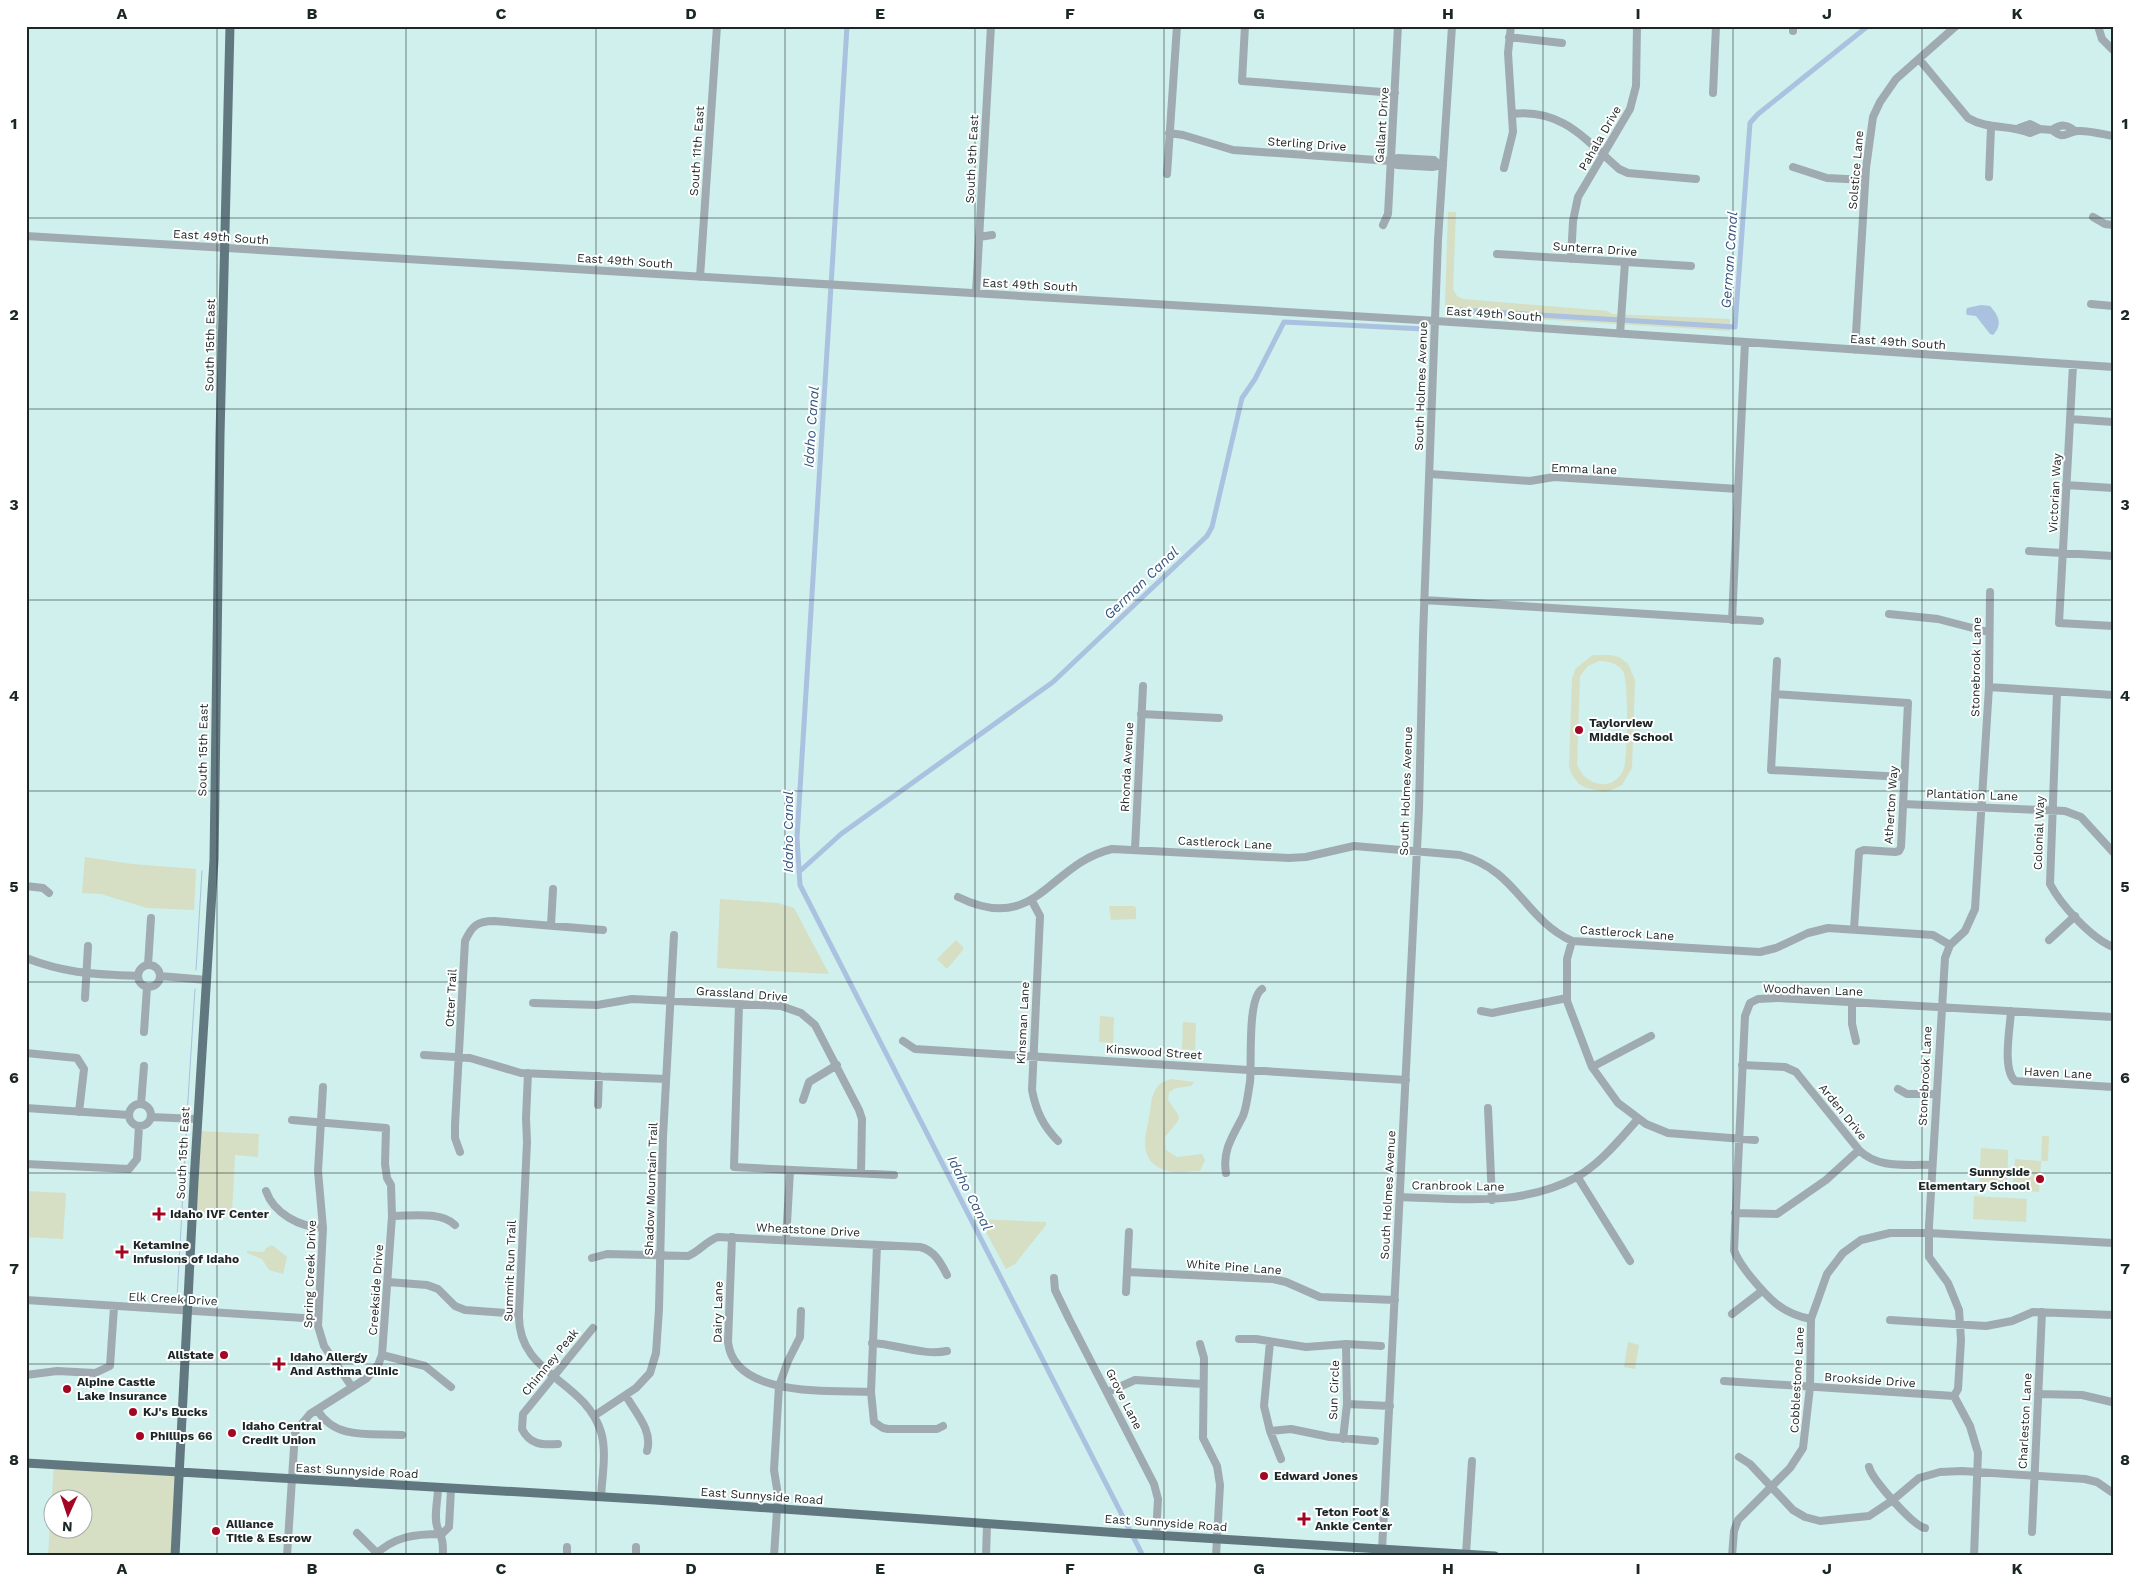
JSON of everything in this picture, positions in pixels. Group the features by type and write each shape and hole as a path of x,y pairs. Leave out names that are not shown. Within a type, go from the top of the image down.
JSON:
{"main road":[{"name":"South 15th East","path":"175,1556 187,1311 190,1119 207,980 214,860 224,247 230,26"},
{"name":"East Sunnyside Road","path":"26,1462 291,1480 601,1497 1217,1538 1382,1553 1495,1556"}],"street":[{"name":"South 11th East","path":"700,277 717,26"},
{"name":"South 9th East","path":"976,293 991,26"},
{"path":"1167,174 1177,26"},
{"path":"1245,26 1242,81 1395,93"},
{"name":"Gallant Drive","path":"1383,226 1388,214 1398,26"},
{"name":"South Holmes Avenue","path":"1382,1553 1417,852 1440,164 1452,26"},
{"path":"1504,168 1513,132 1508,52 1511,26"},
{"name":"Pahala Drive","path":"1571,259 1575,206 1630,109 1634,94 1638,26"},
{"path":"1713,93 1716,26"},
{"name":"Solstice Lane","path":"1855,350 1865,180 1870,131 1880,102 1896,78 1956,26"},
{"path":"2098,26 2102,39 2113,50"},
{"path":"1510,37 1562,43"},
{"path":"1919,59 1968,118 1984,126 2019,128 2032,133 2045,130 2067,136 2075,131 2113,136"},
{"path":"1512,114 1536,113 1563,121 1628,173 1696,179"},
{"path":"1989,177 1991,127"},
{"name":"Sterling Drive","path":"1169,133 1183,135 1233,150 1391,161 1397,165 1432,168 1440,164"},
{"path":"1793,167 1827,178 1865,180"},
{"path":"2093,217 2106,224 2113,225"},
{"path":"979,237 992,234"},
{"name":"East 49th South","path":"26,236 823,283 1745,342 2113,368"},
{"name":"Sunterra Drive","path":"1497,254 1690,266"},
{"path":"1620,334 1625,262"},
{"path":"2091,304 2113,306"},
{"path":"1732,620 1745,342"},
{"name":"Victorian Way","path":"2072,365 2059,623 2113,626"},
{"path":"2070,419 2113,422"},
{"name":"Emma lane","path":"1430,474 1530,481 1554,477 1738,489"},
{"path":"2066,486 2113,488"},
{"path":"2029,552 2113,556"},
{"name":"Stonebrook Lane","path":"1954,1396 1958,1389 1960,1325 1956,1299 1948,1283 1928,1257 1935,1094 1945,958 1950,945 1965,931 1975,909 1988,687 1990,592"},
{"path":"1424,600 1760,621"},
{"path":"1890,614 1938,619 1988,632"},
{"path":"1777,661 1771,770 1904,777"},
{"name":"Rhonda Avenue","path":"1135,849 1143,686"},
{"path":"1988,687 2113,695"},
{"name":"Colonial Way","path":"2057,692 2051,810 2050,884 2074,916 2095,936 2113,947"},
{"name":"Atherton Way","path":"1775,694 1908,703 1899,851 1864,850 1859,852 1854,929"},
{"path":"1141,714 1219,718"},
{"name":"Plantation Lane","path":"1903,804 2065,811 2081,817 2113,852"},
{"name":"Castlerock Lane","path":"958,898 974,906 1000,908 1032,901 1088,856 1112,849 1289,858 1306,857 1354,846 1460,856 1486,864 1506,879 1548,926 1572,940 1760,952 1776,948 1819,929 1854,929 1933,935 1950,945"},
{"path":"26,886 43,888 49,893"},
{"path":"551,925 553,889"},
{"name":"Kinsman Lane","path":"1032,901 1040,916 1032,1090 1035,1104 1048,1131 1058,1141"},
{"path":"2049,940 2074,916"},
{"path":"148,965 151,918"},
{"name":"Otter Trail","path":"460,1152 455,1138 465,941 470,929 484,921 603,930"},
{"name":"Shadow Mountain Trail","path":"594,1416 626,1396 646,1378 653,1366 658,1341 666,1079 674,934"},
{"path":"1572,940 1568,959 1567,998 1592,1067 1618,1103 1638,1119 1657,1129 1680,1136 1755,1140"},
{"path":"85,998 88,946"},
{"path":"26,958 55,969 86,974 138,976"},
{"path":"148,965 155,967 160,976 154,986 147,987 140,983 138,976 142,967 148,965"},
{"path":"160,976 207,980"},
{"path":"144,1032 147,987"},
{"path":"1226,1173 1226,1150 1243,1114 1250,1069 1253,1008 1256,994 1262,989"},
{"path":"1480,1011 1492,1013 1567,998"},
{"name":"Woodhaven Lane","path":"1811,1319 1786,1312 1778,1307 1762,1291 1736,1255 1735,1213 1745,1011 1750,1003 1758,999 1778,998 2113,1017"},
{"name":"Grassland Drive","path":"533,1003 597,1005 632,999 781,1006 801,1013 814,1025 837,1065 862,1119 861,1173"},
{"path":"1852,1002 1852,1024 1856,1041"},
{"path":"739,1004 732,1162 734,1167 894,1175"},
{"name":"Haven Lane","path":"2011,1011 2008,1061 2011,1076 2015,1081 2113,1087"},
{"path":"1592,1067 1651,1036"},
{"name":"Kinswood Street","path":"903,1041 915,1049 1406,1080"},
{"path":"26,1053 77,1058 84,1069 79,1112"},
{"path":"424,1054 481,1061 512,1072 666,1079"},
{"path":"803,1100 809,1082 837,1065"},
{"name":"Arden Drive","path":"1742,1065 1791,1069 1859,1150 1875,1162 1932,1165"},
{"path":"141,1104 144,1066"},
{"name":"Summit Run Trail","path":"528,1073 526,1118 528,1142 519,1314 520,1335 540,1367 553,1375 580,1398 594,1416 602,1439 601,1497"},
{"path":"598,1104 599,1076"},
{"name":"Spring Creek Drive","path":"322,1086 318,1170 323,1228 318,1320 319,1334 324,1346 352,1387"},
{"path":"1898,1089 1907,1094 1935,1094"},
{"path":"129,1114 135,1106 141,1104 148,1107 151,1117 148,1122 139,1126"},
{"path":"26,1108 129,1114"},
{"path":"1488,1108 1492,1200"},
{"path":"129,1114 133,1123 139,1126"},
{"path":"151,1117 190,1119"},
{"name":"Cranbrook Lane","path":"1400,1197 1492,1200 1529,1195 1577,1176 1611,1148 1638,1119"},
{"path":"292,1120 321,1122"},
{"name":"Creekside Drive","path":"287,1556 295,1432 310,1414 367,1378 378,1366 382,1355 388,1282 392,1193 385,1164 386,1128 321,1122"},
{"path":"26,1164 129,1169 137,1159 139,1126"},
{"path":"1735,1213 1777,1214 1826,1180 1859,1150"},
{"path":"786,1240 790,1171"},
{"path":"1577,1176 1630,1261"},
{"path":"266,1191 274,1205 301,1225 323,1228"},
{"path":"392,1216 444,1218 449,1219 455,1224"},
{"path":"1126,1292 1129,1232"},
{"name":"Cobblestone Lane","path":"1732,1556 1734,1531 1738,1520 1790,1468 1803,1448 1810,1387 1811,1319 1827,1274 1835,1262 1854,1244 1869,1237 1884,1234 1929,1233 2113,1243"},
{"name":"Wheatstone Drive","path":"592,1258 607,1254 688,1256 695,1253 709,1240 718,1237 732,1237 926,1248 938,1259 947,1275"},
{"name":"Dairy Lane","path":"732,1237 729,1351 736,1364 744,1372 779,1386 871,1392"},
{"path":"877,1245 871,1392 874,1422 883,1428 937,1429 943,1426"},
{"name":"White Pine Lane","path":"1128,1272 1273,1280 1286,1282 1320,1297 1395,1300"},
{"name":"Grove Lane","path":"1054,1278 1055,1290 1154,1484 1158,1499 1156,1535"},
{"path":"388,1282 438,1289 455,1306 465,1310 519,1314"},
{"path":"1732,1314 1762,1291"},
{"name":"Elk Creek Drive","path":"26,1300 318,1320"},
{"path":"26,1375 57,1371 95,1373 110,1366 114,1307"},
{"path":"774,1556 778,1495 774,1470 779,1386 788,1361 800,1338 801,1311"},
{"path":"1890,1320 1960,1325 1994,1325 2027,1314 2042,1312 2113,1315"},
{"name":"Charleston Lane","path":"2032,1532 2033,1476 2042,1312"},
{"name":"Chimney Peak","path":"558,1444 536,1443 524,1432 523,1414 593,1328"},
{"name":"Sun Circle","path":"1239,1339 1306,1347 1346,1344 1347,1404 1343,1438 1291,1429 1270,1431"},
{"path":"1270,1342 1264,1406 1270,1431 1281,1459"},
{"path":"872,1343 907,1347 920,1351 947,1351"},
{"path":"1200,1344 1204,1358 1203,1438 1217,1466 1220,1485 1216,1556"},
{"path":"1346,1344 1381,1346"},
{"path":"382,1355 425,1366 450,1386"},
{"path":"1108,1392 1135,1380 1204,1384"},
{"name":"Brookside Drive","path":"1724,1381 1954,1396"},
{"path":"2038,1394 2082,1395 2112,1402"},
{"path":"626,1396 646,1429 650,1443 647,1451"},
{"path":"1954,1396 1975,1442 1978,1473 1974,1556"},
{"path":"1347,1404 1390,1406"},
{"path":"318,1410 328,1425 336,1430 402,1435"},
{"path":"1343,1438 1375,1441"},
{"path":"1739,1457 1750,1464 1794,1510 1804,1517 1820,1521 1861,1519 1877,1512 1894,1500 1908,1486 1928,1474 1962,1472 2092,1480 2113,1493"},
{"path":"1466,1554 1472,1461"},
{"path":"1869,1467 1894,1500 1917,1524 1925,1528"},
{"path":"438,1488 437,1518 438,1529 442,1534 443,1556"},
{"path":"358,1533 376,1554 397,1539 407,1536 442,1534 449,1527 451,1489"},
{"path":"986,1556 988,1524"},
{"path":"567,1547 567,1556"},
{"path":"636,1547 636,1556"}],"green space":[{"path":"1448,212 1456,212 1453,289 1457,296 1463,299 1608,311 1612,314 1730,319 1730,331 1456,314 1445,306"},
{"path":"1593,655 1610,655 1619,657 1628,664 1635,680 1632,768 1622,785 1605,792 1586,788 1579,784 1572,775 1569,766 1572,679 1576,668","holes":["1599,661 1615,664 1623,671 1627,704 1626,752 1623,771 1618,778 1604,784 1597,784 1591,781 1580,770 1577,763 1580,676 1588,666"]},
{"path":"85,857 132,864 196,869 194,910 147,908 101,894 82,893"},
{"path":"720,899 778,903 794,908 829,974 717,968"},
{"path":"1109,906 1134,906 1136,908 1136,919 1111,920"},
{"path":"956,940 963,947 963,950 947,969 937,959"},
{"path":"1100,1016 1114,1017 1113,1043 1099,1042"},
{"path":"1183,1022 1196,1023 1195,1050 1182,1049"},
{"path":"1171,1079 1194,1082 1191,1086 1176,1088 1169,1092 1168,1100 1179,1116 1178,1121 1165,1137 1166,1150 1177,1157 1202,1154 1205,1160 1200,1171 1167,1171 1154,1164 1146,1151 1146,1136 1153,1095 1159,1085"},
{"path":"197,1131 259,1134 258,1157 235,1155 232,1214 192,1212"},
{"path":"2042,1136 2049,1136 2048,1161 2041,1161"},
{"path":"1981,1148 2008,1150 2007,1190 1979,1188"},
{"path":"2015,1159 2041,1161 2039,1192 2012,1190"},
{"path":"26,1191 66,1193 63,1239 26,1237"},
{"path":"1974,1196 2027,1199 2026,1222 1973,1219"},
{"path":"979,1219 1046,1222 1046,1225 1015,1264 1006,1269"},
{"path":"272,1245 287,1257 283,1274 269,1270 262,1259 247,1253 247,1251 264,1252 266,1248"},
{"path":"1628,1342 1639,1345 1635,1369 1624,1367"},
{"path":"54,1464 179,1472 175,1556 48,1556 49,1540 92,1540 92,1490 52,1490"}],"water":[{"path":"1981,305 1990,306 1998,317 1998,328 1993,335 1990,334 1976,316 1967,315 1967,308"}],"waterway":[{"name":"Idaho Canal","path":"847,26 797,838 800,885 1143,1556"},
{"name":"German Canal","path":"1452,314 1461,310 1735,327 1750,123 1758,114 1868,26"},
{"name":"German Canal","path":"799,872 841,834 1053,682 1207,536 1212,527 1242,398 1255,379 1284,322 1424,329"},
{"path":"196,970 202,871"},
{"path":"187,1115 195,989"},
{"path":"177,1298 187,1121"}],"place":[{"name":"Taylorview Middle School","path":"1579,730"},
{"name":"Sunnyside Elementary School","path":"2040,1179"},
{"name":"Idaho IVF Center","path":"159,1214"},
{"name":"Ketamine Infusions of Idaho","path":"122,1252"},
{"name":"Allstate","path":"224,1355"},
{"name":"Idaho Allergy And Asthma Clinic","path":"279,1364"},
{"name":"Alpine Castle Lake Insurance","path":"67,1389"},
{"name":"KJ's Bucks","path":"133,1412"},
{"name":"Idaho Central Credit Union","path":"232,1433"},
{"name":"Phillips 66","path":"140,1436"},
{"name":"Edward Jones","path":"1264,1476"},
{"name":"Teton Foot & Ankle Center","path":"1304,1519"},
{"name":"Alliance Title & Escrow","path":"216,1531"}]}
